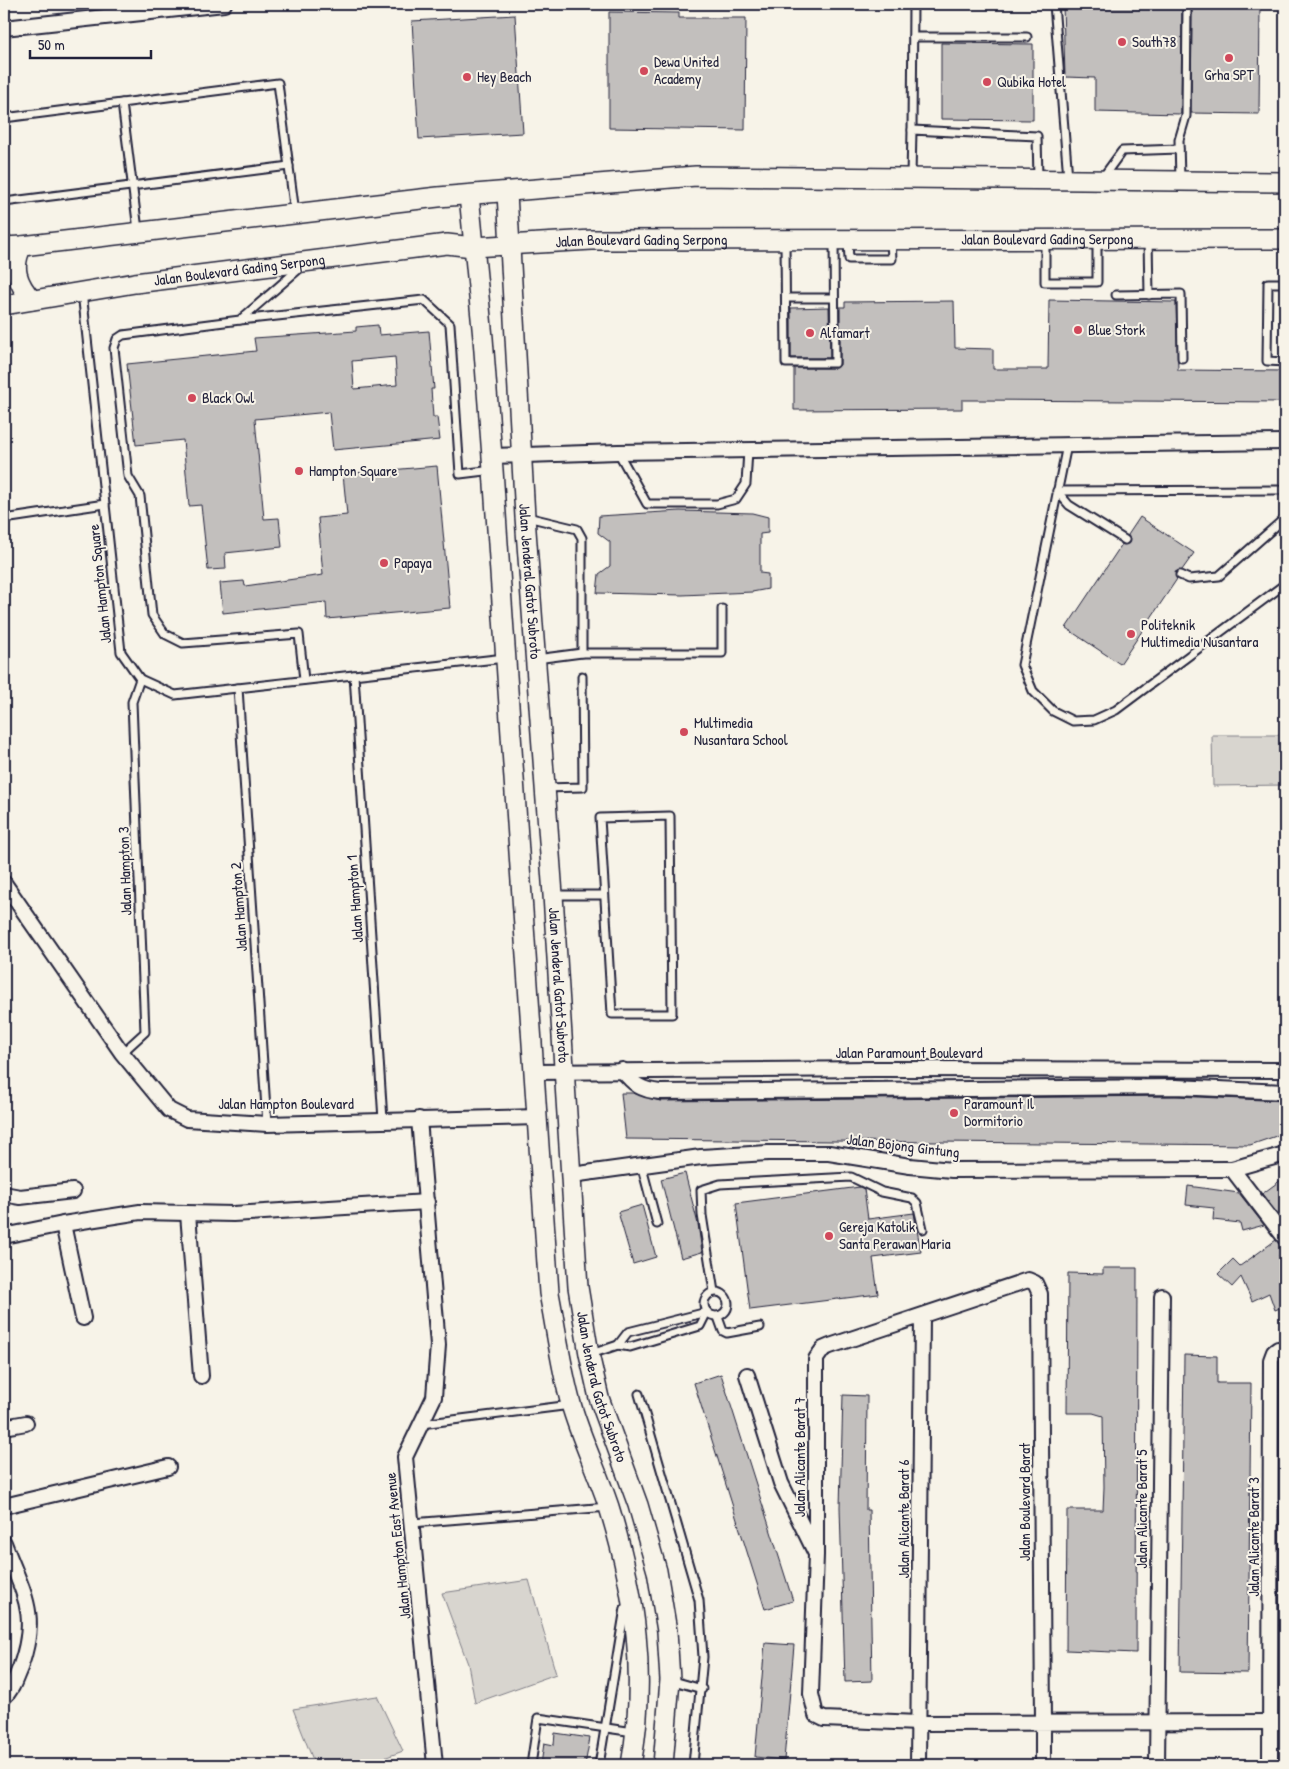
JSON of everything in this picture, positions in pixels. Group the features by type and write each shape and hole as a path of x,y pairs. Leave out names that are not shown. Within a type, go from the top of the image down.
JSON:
{"street":[{"path":"4,28 224,4"},
{"path":"32,300 22,289 15,273 16,257 13,246 469,195 696,176 1285,182"},
{"name":"Jalan Jenderal Gatot Subroto","path":"507,193 525,517 544,788 554,896 578,1288 589,1354 599,1398 638,1505 656,1571 667,1631 670,1680 663,1765"},
{"name":"Jalan Jenderal Gatot Subroto","path":"469,195 483,338 549,1293 571,1404 609,1506 630,1582 640,1675 637,1732 631,1765"},
{"name":"Jalan Boulevard Gading Serpong","path":"4,305 82,291 447,244 473,247 592,240 1285,240"},
{"path":"492,463 522,454 1285,442"},
{"name":"Jalan Hampton Boulevard","path":"4,883 122,1053 169,1110 187,1119 267,1124 537,1117"},
{"name":"Jalan Paramount Boulevard","path":"533,1072 564,1070 1285,1070"},
{"path":"622,1070 634,1085 642,1090 660,1092 1176,1087 1285,1092"},
{"name":"Jalan Hampton East Avenue","path":"419,1119 438,1345 434,1397 405,1457 435,1765"},
{"name":"Jalan Bojong Gintung","path":"572,1175 641,1164 711,1156 768,1153 829,1153 910,1166 952,1170 1232,1169 1285,1154"},
{"path":"1232,1169 1285,1238"},
{"path":"4,1194 20,1197 73,1191"},
{"path":"4,1236 63,1224 140,1212 232,1214 426,1202"},
{"path":"188,1214 201,1376"},
{"path":"63,1224 83,1318"},
{"name":"Jalan Boulevard Barat","path":"922,1316 1028,1280 1035,1283 1040,1294 1043,1765"},
{"name":"Jalan Alicante Barat 5","path":"1157,1765 1162,1296"},
{"name":"Jalan Alicante Barat 7","path":"918,1723 824,1719 816,1715 811,1694 816,1555 816,1359 823,1349 922,1316"},
{"name":"Jalan Alicante Barat 6","path":"918,1765 922,1316"},
{"name":"Jalan Alicante Barat 3","path":"1270,1765 1271,1360 1280,1351"},
{"name":"Jalan Alicante Barat 7","path":"747,1375 781,1483 816,1555"},
{"path":"4,1427 26,1423"},
{"path":"4,1506 168,1467"},
{"path":"4,1543 29,1608 31,1627 24,1657 10,1692 4,1698"},
{"path":"918,1723 1285,1722"}],"lane":[{"path":"911,178 913,4"},
{"path":"1054,4 1068,179"},
{"path":"1180,180 1179,140 1186,116 1186,4"},
{"path":"913,36 1027,37"},
{"path":"4,118 278,83 295,213"},
{"path":"122,103 138,233"},
{"path":"912,130 1037,136 1038,179"},
{"path":"1101,180 1122,151 1179,149"},
{"path":"4,202 289,166"},
{"path":"1045,239 1045,282 1098,282 1098,239"},
{"path":"1148,239 1149,295"},
{"path":"785,240 786,363 835,363 834,298 841,240"},
{"path":"240,320 308,261"},
{"path":"1285,283 1268,283 1267,361 1285,362"},
{"name":"Jalan Hampton Square","path":"82,291 121,652 140,679 174,695 505,658"},
{"path":"1116,295 1181,294 1182,358"},
{"path":"786,298 834,298"},
{"path":"304,680 300,634 183,643 164,634 152,615 140,496 128,476 114,348 118,339 123,335 240,320 424,300 450,324 460,474 492,463"},
{"path":"1067,445 1022,665 1033,691 1053,711 1073,721 1094,720 1116,710 1285,584"},
{"path":"618,452 647,504 717,504 736,499 746,484 748,450"},
{"path":"1058,490 1285,490"},
{"path":"1058,490 1069,506 1125,540"},
{"path":"4,519 105,504"},
{"path":"525,517 577,529 582,538 582,652"},
{"path":"1180,574 1189,579 1219,576 1285,518"},
{"path":"536,659 582,652 722,653 722,609"},
{"name":"Jalan Hampton 1","path":"354,675 384,1120"},
{"path":"544,788 583,787 582,676"},
{"name":"Jalan Hampton 3","path":"122,1053 146,1032 132,702 140,679"},
{"name":"Jalan Hampton 2","path":"238,688 267,1124"},
{"path":"670,816 672,1014 612,1014 604,895 600,818 670,816"},
{"path":"554,896 604,895"},
{"path":"641,1164 657,1224"},
{"path":"714,1292 702,1215 701,1190 707,1186 851,1177 882,1192 912,1198 917,1203 923,1229"},
{"path":"589,1354 618,1345 630,1347 700,1326 706,1312 704,1301 714,1292"},
{"path":"706,1312 711,1316 718,1317 724,1315 729,1303 723,1294 714,1292"},
{"path":"618,1345 628,1332 706,1312"},
{"path":"718,1317 723,1331 728,1333 760,1327"},
{"path":"639,1394 699,1600 703,1657 702,1689 693,1765"},
{"path":"421,1424 571,1404"},
{"path":"412,1523 609,1506"},
{"path":"599,1765 630,1582"},
{"path":"670,1680 702,1689"},
{"path":"531,1765 538,1718 637,1732"}],"shaded area":[{"path":"1212,735 1285,735 1285,785 1213,786"},
{"path":"529,1580 556,1674 475,1703 468,1664 442,1593"},
{"path":"377,1696 403,1751 365,1765 315,1765 293,1709"}],"building":[{"name":"Grha SPT","path":"1198,4 1260,4 1259,114 1191,113 1192,7 1198,7"},
{"name":"South78","path":"1063,5 1182,6 1181,114 1095,112 1095,78 1065,77"},
{"path":"609,12 679,13 679,18 746,18 745,130 609,128"},
{"name":"Hey Beach","path":"515,15 523,133 419,139 412,21"},
{"name":"Qubika Hotel","path":"941,43 1033,44 1033,120 941,119"},
{"path":"1049,300 1176,302 1178,370 1285,371 1285,402 962,400 962,409 794,410 794,368 835,368 840,365 840,307 845,307 845,302 954,301 955,348 993,349 993,369 1048,369"},
{"name":"Alfamart","path":"829,307 830,358 791,358 791,308"},
{"path":"378,325 379,335 429,331 434,389 431,389 433,417 437,417 440,440 333,450 329,412 255,419 264,519 279,518 282,547 225,553 226,569 208,570 201,505 189,506 183,440 136,445 127,364 256,351 254,338 356,331 356,327","holes":["395,357 397,385 354,389 352,361"]},
{"name":"Papaya","path":"437,466 450,608 327,619 326,602 223,613 220,583 244,581 245,586 323,575 318,518 347,515 343,474"},
{"path":"680,511 752,513 768,517 768,533 760,534 760,573 768,574 768,589 752,592 682,595 597,593 599,574 610,566 610,542 598,533 599,516"},
{"path":"1140,517 1194,553 1182,570 1175,572 1177,579 1120,664 1066,628 1122,544 1129,543 1128,535"},
{"name":"Paramount Il Dormitorio","path":"621,1093 633,1093 660,1101 1176,1096 1285,1101 1285,1133 1250,1145 626,1139"},
{"path":"685,1173 698,1224 702,1252 681,1258 661,1179"},
{"path":"1285,1177 1285,1218 1282,1219 1262,1194"},
{"path":"1188,1186 1239,1193 1264,1225 1242,1231 1240,1223 1213,1220 1214,1208 1186,1205"},
{"name":"Gereja Katolik Santa Perawan Maria","path":"860,1187 864,1189 868,1219 914,1213 921,1252 873,1258 878,1294 750,1310 736,1203"},
{"path":"642,1205 656,1257 633,1264 618,1212"},
{"path":"1276,1240 1285,1247 1285,1251 1279,1255 1285,1269 1285,1306 1275,1310 1269,1293 1252,1301 1241,1277 1232,1287 1218,1274 1233,1259 1240,1266"},
{"path":"1103,1268 1137,1268 1136,1653 1066,1650 1067,1510 1103,1510 1104,1487 1103,1416 1093,1413 1067,1413 1068,1273 1103,1274"},
{"path":"1184,1355 1217,1356 1217,1383 1251,1383 1248,1673 1180,1672"},
{"path":"721,1374 793,1601 765,1609 694,1383"},
{"path":"843,1395 867,1396 866,1510 869,1510 872,1681 845,1682 840,1507"},
{"path":"765,1643 794,1645 784,1760 755,1757"},
{"path":"555,1733 590,1738 585,1765 541,1765 544,1743 554,1745"}],"place":[{"name":"South78","path":"1122,42"},
{"name":"Grha SPT","path":"1229,58"},
{"name":"Dewa United Academy","path":"644,71"},
{"name":"Hey Beach","path":"467,77"},
{"name":"Qubika Hotel","path":"987,82"},
{"name":"Blue Stork","path":"1078,330"},
{"name":"Alfamart","path":"810,333"},
{"name":"Black Owl","path":"192,398"},
{"name":"Hampton Square","path":"299,471"},
{"name":"Papaya","path":"384,563"},
{"name":"Politeknik Multimedia Nusantara","path":"1131,634"},
{"name":"Multimedia Nusantara School","path":"684,732"},
{"name":"Paramount Il Dormitorio","path":"954,1113"},
{"name":"Gereja Katolik Santa Perawan Maria","path":"829,1236"}]}
